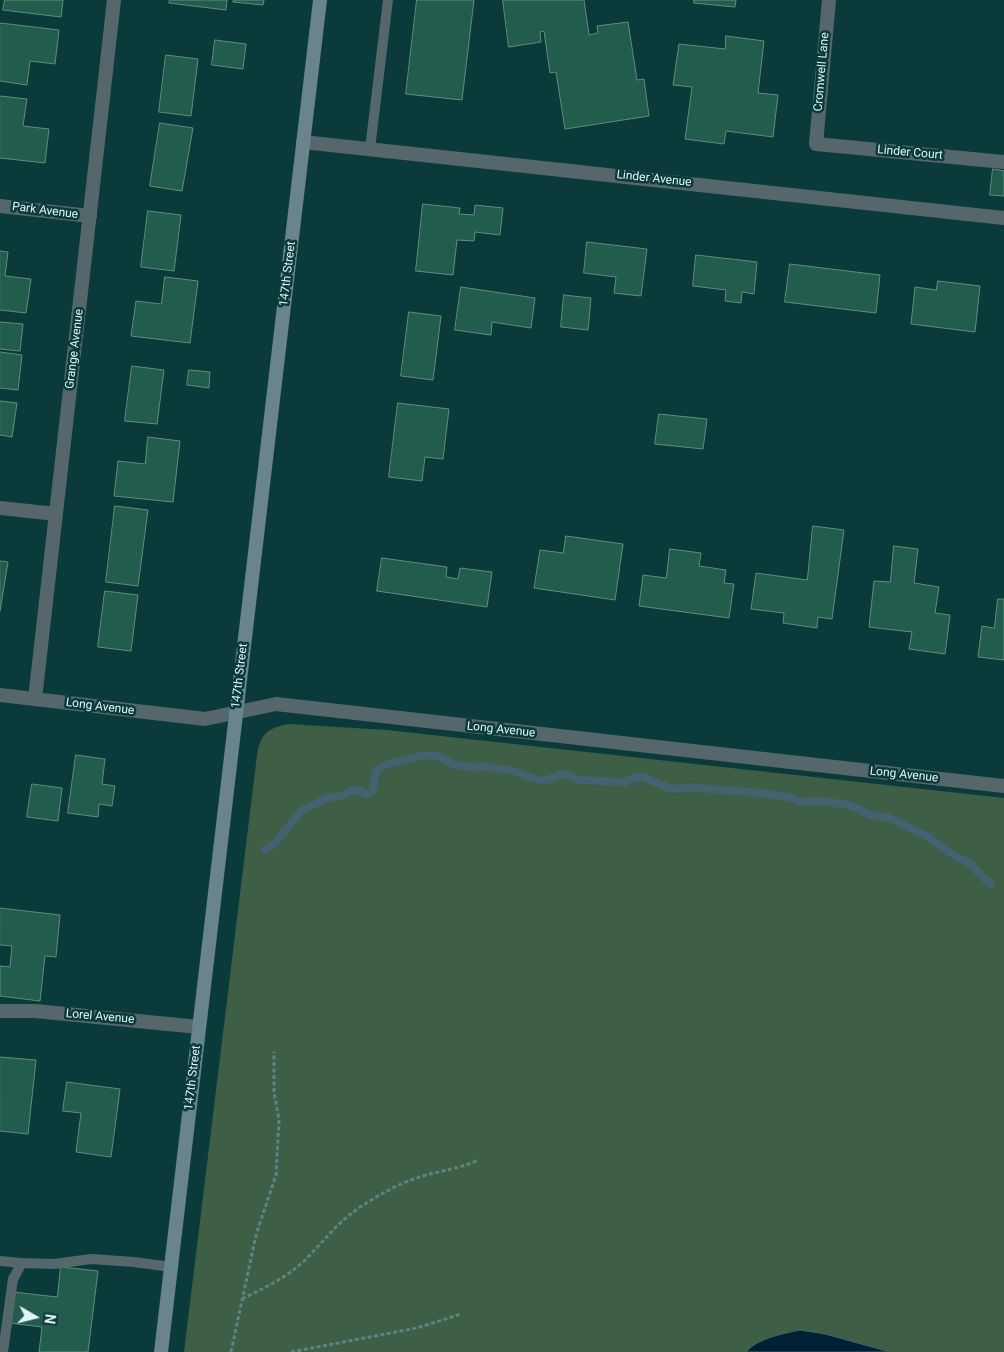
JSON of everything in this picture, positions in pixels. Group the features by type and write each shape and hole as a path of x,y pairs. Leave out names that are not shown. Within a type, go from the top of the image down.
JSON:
{"main road":[{"name":"147th Street","path":"160,1352 320,0"}],"street":[{"name":"Grange Avenue","path":"35,699 114,0"},
{"name":"Cromwell Lane","path":"816,144 829,0"},
{"name":"Linder Avenue","path":"303,142 1004,218"},
{"name":"Linder Court","path":"816,144 1004,162"},
{"name":"Park Avenue","path":"0,206 90,216"},
{"path":"0,508 56,514"},
{"name":"Long Avenue","path":"0,695 205,719 276,704 1004,786"},
{"name":"Lorel Avenue","path":"0,1011 35,1011 199,1027"}],"lane":[{"path":"370,149 388,0"},
{"path":"0,1261 54,1264 91,1259 171,1267"},
{"path":"3,1352 13,1279 22,1263"}],"path":[{"path":"231,1352 256,1235 276,1175 279,1120 274,1092 274,1052"},
{"path":"242,1299 270,1286 291,1272 340,1222 364,1204 408,1181 466,1166 478,1160"},
{"path":"291,1352 417,1328 461,1314"}],"green space":[{"path":"288,724 387,730 1004,798 1004,1352 184,1352 257,755 260,742 270,730"}],"water":[{"path":"800,1330 825,1334 890,1352 746,1352 764,1340"}],"building":[{"path":"5,0 63,0 61,17 3,10"},
{"path":"170,0 227,0 226,10 169,3"},
{"path":"234,0 264,0 263,5 233,2"},
{"path":"417,0 474,0 462,100 406,94"},
{"path":"503,0 584,0 589,35 598,33 597,26 628,22 637,80 644,79 649,116 565,129 556,72 550,73 544,31 540,32 541,42 509,47"},
{"path":"694,0 736,0 735,7 694,3"},
{"path":"0,23 59,30 55,64 30,61 27,85 0,81"},
{"path":"726,36 764,41 758,93 778,95 773,137 726,131 724,144 685,139 692,87 673,85 679,44 725,49"},
{"path":"215,40 246,44 243,69 212,65"},
{"path":"166,55 198,59 191,116 159,112"},
{"path":"0,96 27,99 23,126 49,129 45,163 0,158"},
{"path":"160,123 193,128 182,191 150,186"},
{"path":"993,169 1004,171 1004,196 990,195"},
{"path":"423,204 460,208 459,214 474,215 475,205 503,208 500,235 475,232 474,241 457,240 453,275 416,271"},
{"path":"148,211 181,215 174,271 141,267"},
{"path":"587,242 647,249 641,296 614,293 616,277 584,273"},
{"path":"0,251 8,252 5,276 31,279 26,313 0,310"},
{"path":"696,255 757,262 754,294 742,292 741,303 725,301 726,290 693,286"},
{"path":"790,264 880,275 876,313 785,302"},
{"path":"165,277 198,281 190,343 131,336 136,301 161,304"},
{"path":"938,281 980,286 975,332 911,324 915,287 936,290"},
{"path":"461,287 535,298 531,328 492,322 491,335 455,330"},
{"path":"564,295 591,298 588,330 561,327"},
{"path":"409,312 441,316 433,380 401,376"},
{"path":"0,322 23,324 20,351 0,349"},
{"path":"0,352 22,355 18,390 0,388"},
{"path":"132,366 164,370 157,424 125,421"},
{"path":"189,370 210,372 209,388 187,385"},
{"path":"0,401 17,403 12,437 0,435"},
{"path":"398,403 449,409 443,459 425,457 422,481 389,477"},
{"path":"659,414 707,419 703,449 655,444"},
{"path":"148,437 180,441 173,502 114,496 118,461 145,464"},
{"path":"115,506 148,510 138,586 106,582"},
{"path":"813,526 844,530 832,619 818,617 817,628 783,623 784,613 751,609 756,573 807,580"},
{"path":"566,536 623,544 615,600 534,588 540,550 563,553"},
{"path":"894,546 918,549 914,583 939,587 935,613 950,615 945,654 909,649 912,632 869,627 874,581 890,582"},
{"path":"670,549 701,553 699,566 726,570 724,583 734,584 729,618 639,606 643,575 666,578"},
{"path":"382,558 447,567 446,577 458,579 460,568 492,572 487,607 377,591"},
{"path":"0,561 8,562 0,611"},
{"path":"105,591 138,595 131,651 98,647"},
{"path":"998,599 1004,599 1004,660 978,657 982,626 994,628"},
{"path":"76,755 105,759 102,784 115,786 112,806 99,804 98,817 68,813"},
{"path":"32,784 62,788 58,821 27,817"},
{"path":"0,908 60,915 56,957 45,956 40,1001 0,996 0,966 10,967 12,946 0,945"},
{"path":"0,1057 36,1060 28,1134 0,1131"},
{"path":"67,1082 120,1089 111,1157 76,1152 81,1113 63,1111"},
{"path":"61,1267 98,1271 88,1352 39,1352 42,1327 9,1323 13,1292 57,1297"}],"waterway":[{"path":"265,850 275,843 301,811 326,798 341,796 355,789 366,794 371,793 377,770 385,765 426,755 441,757 452,764 513,771 534,779 546,780 560,775 567,775 579,780 625,782 636,777 642,777 669,788 693,787 751,792 789,797 801,802 819,801 850,805 870,815 890,818 925,835 958,858 968,862 991,885"}]}
